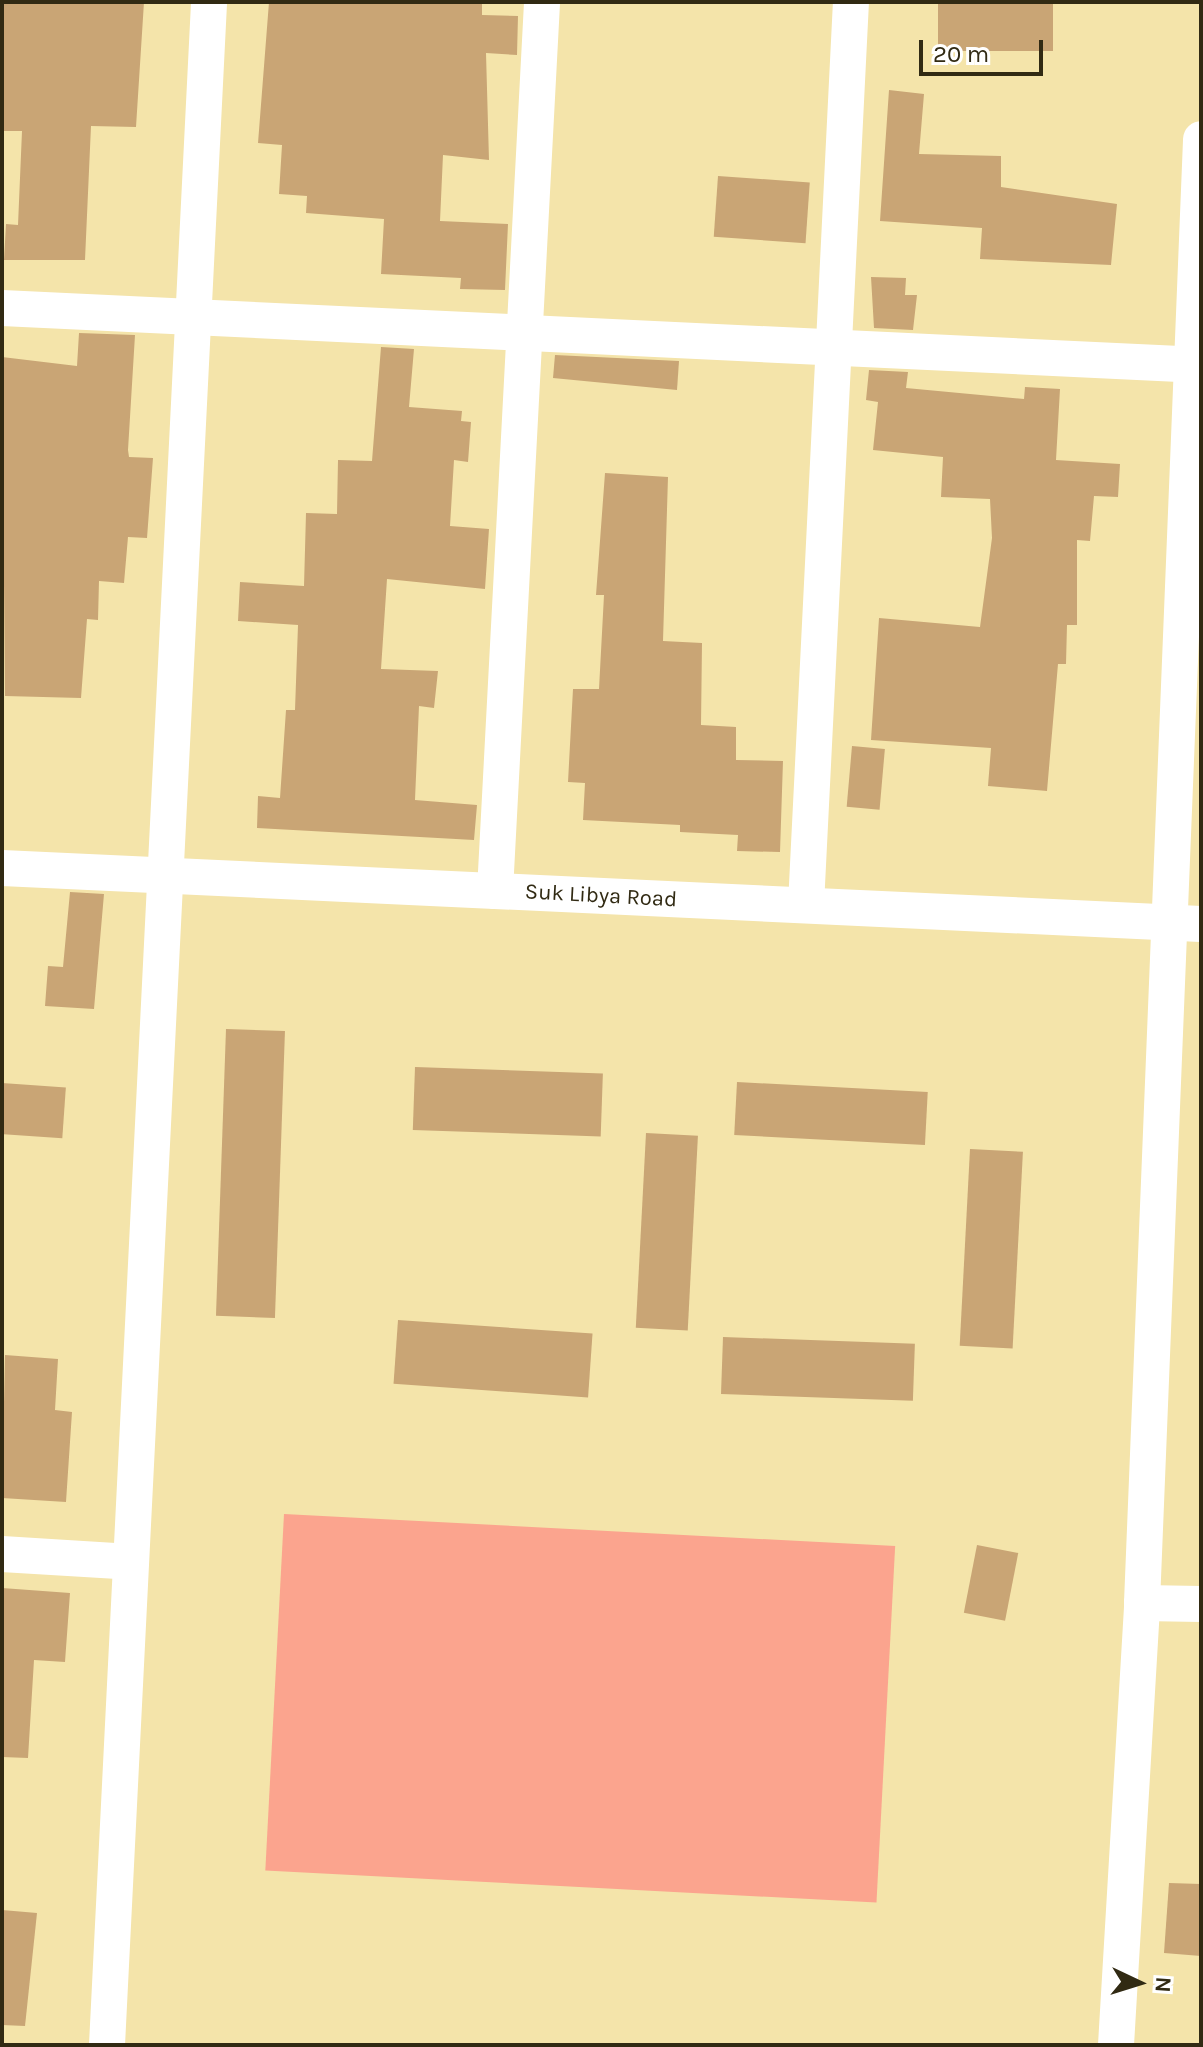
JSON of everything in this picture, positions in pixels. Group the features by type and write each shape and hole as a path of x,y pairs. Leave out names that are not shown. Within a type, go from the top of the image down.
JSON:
{"street":[{"path":"107,2045 209,2"},
{"path":"495,891 542,2"},
{"path":"806,905 851,2"},
{"path":"1116,2045 1184,923 1201,139"},
{"path":"2,308 1196,365"},
{"name":"Suk Libya Road","path":"2,868 1184,923"},
{"path":"2,1554 131,1562"},
{"path":"1142,1603 1201,1604"}],"shaded area":[{"path":"284,1514 895,1546 876,1903 265,1871"}],"building":[{"path":"2,2 144,2 136,127 91,126 85,260 4,260 6,224 18,225 22,131 2,131"},
{"path":"269,2 482,2 482,15 518,16 517,55 486,53 489,160 443,155 440,221 508,224 505,290 460,289 461,278 381,274 384,219 306,213 307,196 279,194 282,145 258,143"},
{"path":"938,2 1053,2 1053,51 938,51"},
{"path":"889,90 924,94 919,154 1001,156 1001,187 1117,204 1111,265 980,259 982,228 880,221"},
{"path":"718,176 810,182 806,243 714,237"},
{"path":"871,277 906,278 905,295 917,295 913,330 874,328"},
{"path":"79,333 135,335 128,450 129,457 153,458 147,538 128,537 124,583 99,581 98,620 87,619 81,698 5,696 2,357 77,366"},
{"path":"381,347 414,349 409,407 462,411 461,421 471,422 468,462 454,460 450,526 489,529 485,589 387,579 381,669 438,671 434,708 419,706 415,800 477,805 474,840 257,828 258,796 280,798 286,710 295,710 298,625 238,621 240,582 304,586 306,513 337,514 338,460 372,461"},
{"path":"555,355 679,361 677,390 553,378"},
{"path":"869,370 908,372 906,388 1024,399 1025,387 1060,389 1056,460 1120,464 1118,497 1094,496 1090,541 1077,540 1077,625 1067,625 1066,664 1058,664 1047,791 988,786 991,748 871,740 879,618 980,627 992,538 990,499 941,497 943,457 873,450 878,402 866,400"},
{"path":"605,473 668,477 663,641 702,643 701,725 736,727 736,760 783,761 780,852 737,851 738,835 680,832 680,825 583,820 585,783 568,782 573,689 599,689 604,595 596,595"},
{"path":"852,746 885,749 880,810 847,807"},
{"path":"70,892 104,894 94,1009 45,1006 48,966 63,967"},
{"path":"226,1029 285,1031 275,1318 216,1316"},
{"path":"415,1067 603,1074 601,1137 413,1130"},
{"path":"737,1082 928,1092 925,1145 734,1135"},
{"path":"2,1083 66,1087 62,1138 2,1134"},
{"path":"646,1133 698,1136 688,1330 636,1328"},
{"path":"970,1149 1023,1152 1013,1349 960,1346"},
{"path":"398,1320 593,1334 588,1397 394,1384"},
{"path":"723,1337 915,1344 913,1401 721,1394"},
{"path":"5,1355 58,1359 55,1410 72,1412 66,1502 2,1498"},
{"path":"977,1545 1018,1553 1005,1621 964,1613"},
{"path":"2,1588 70,1593 65,1662 34,1660 28,1758 2,1757"},
{"path":"1169,1883 1201,1884 1201,1956 1164,1953"},
{"path":"2,1910 37,1913 25,2026 2,2025"}]}
